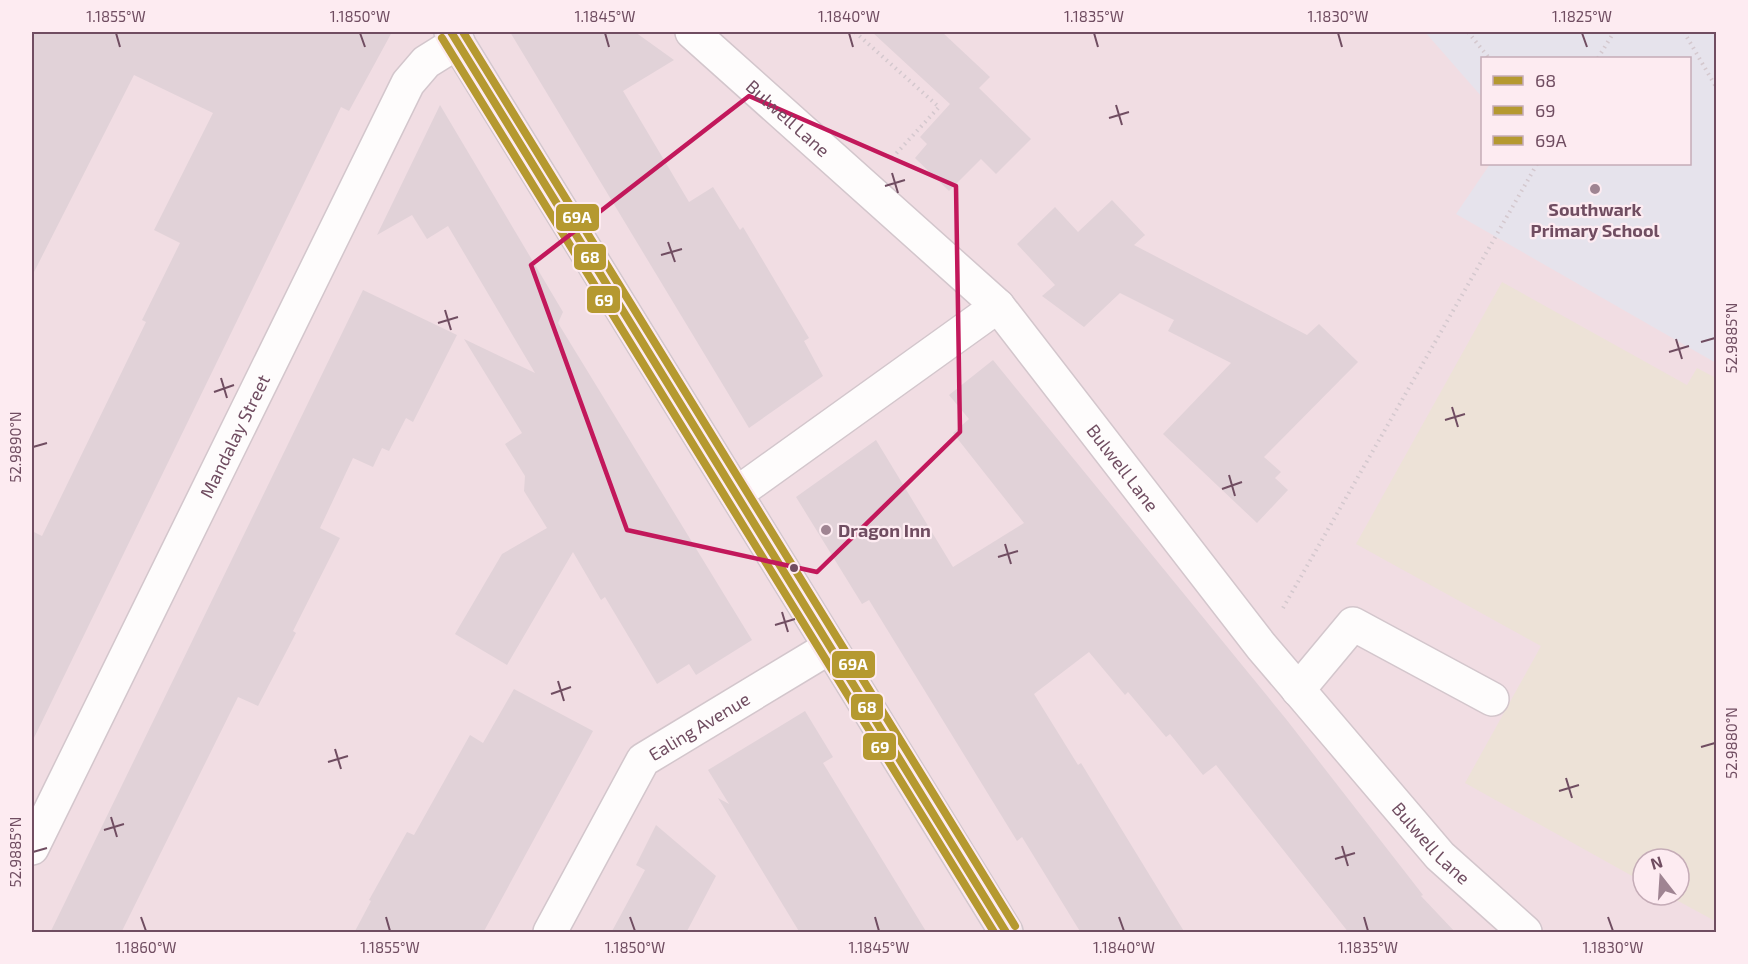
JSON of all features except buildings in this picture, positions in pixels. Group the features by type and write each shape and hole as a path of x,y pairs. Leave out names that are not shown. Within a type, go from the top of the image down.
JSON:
{"main road":[{"path":"455,37 1006,933"}],"street":[{"name":"Bulwell Lane","path":"692,32 998,306 1261,646 1440,856 1525,933"},
{"name":"Mandalay Street","path":"32,848 408,84 426,62 455,37"},
{"path":"736,494 998,306"},
{"path":"1298,690 1353,624 1492,699"},
{"name":"Ealing Avenue","path":"550,933 643,760 830,646"}],"path":[{"path":"855,32 939,107 866,188"},
{"path":"1468,32 1488,57"},
{"path":"1599,57 1614,32"},
{"path":"1684,32 1716,87"},
{"path":"1261,646 1536,165"}],"highlighted area":[{"path":"749,96 956,186 960,432 817,572 627,530 531,265"}],"shaded area":[{"path":"32,32 1716,32 1716,932 32,932"},
{"name":"Southwark Primary School","path":"1425,32 1716,32 1716,363 1456,214 1489,165 1691,165 1691,57 1481,57 1481,96"},
{"path":"1502,282 1687,385 1697,368 1716,378 1715,921 1689,907 1691,907 1691,847 1631,847 1631,875 1465,783 1541,646 1356,544"}],"transit line":[{"name":"68","path":"451,32 1006,932"},
{"name":"69A","path":"463,32 1015,926"},
{"name":"69","path":"442,38 994,932"}],"place":[{"name":"Southwark Primary School","path":"1595,189"},
{"name":"Dragon Inn","path":"826,530"}]}
